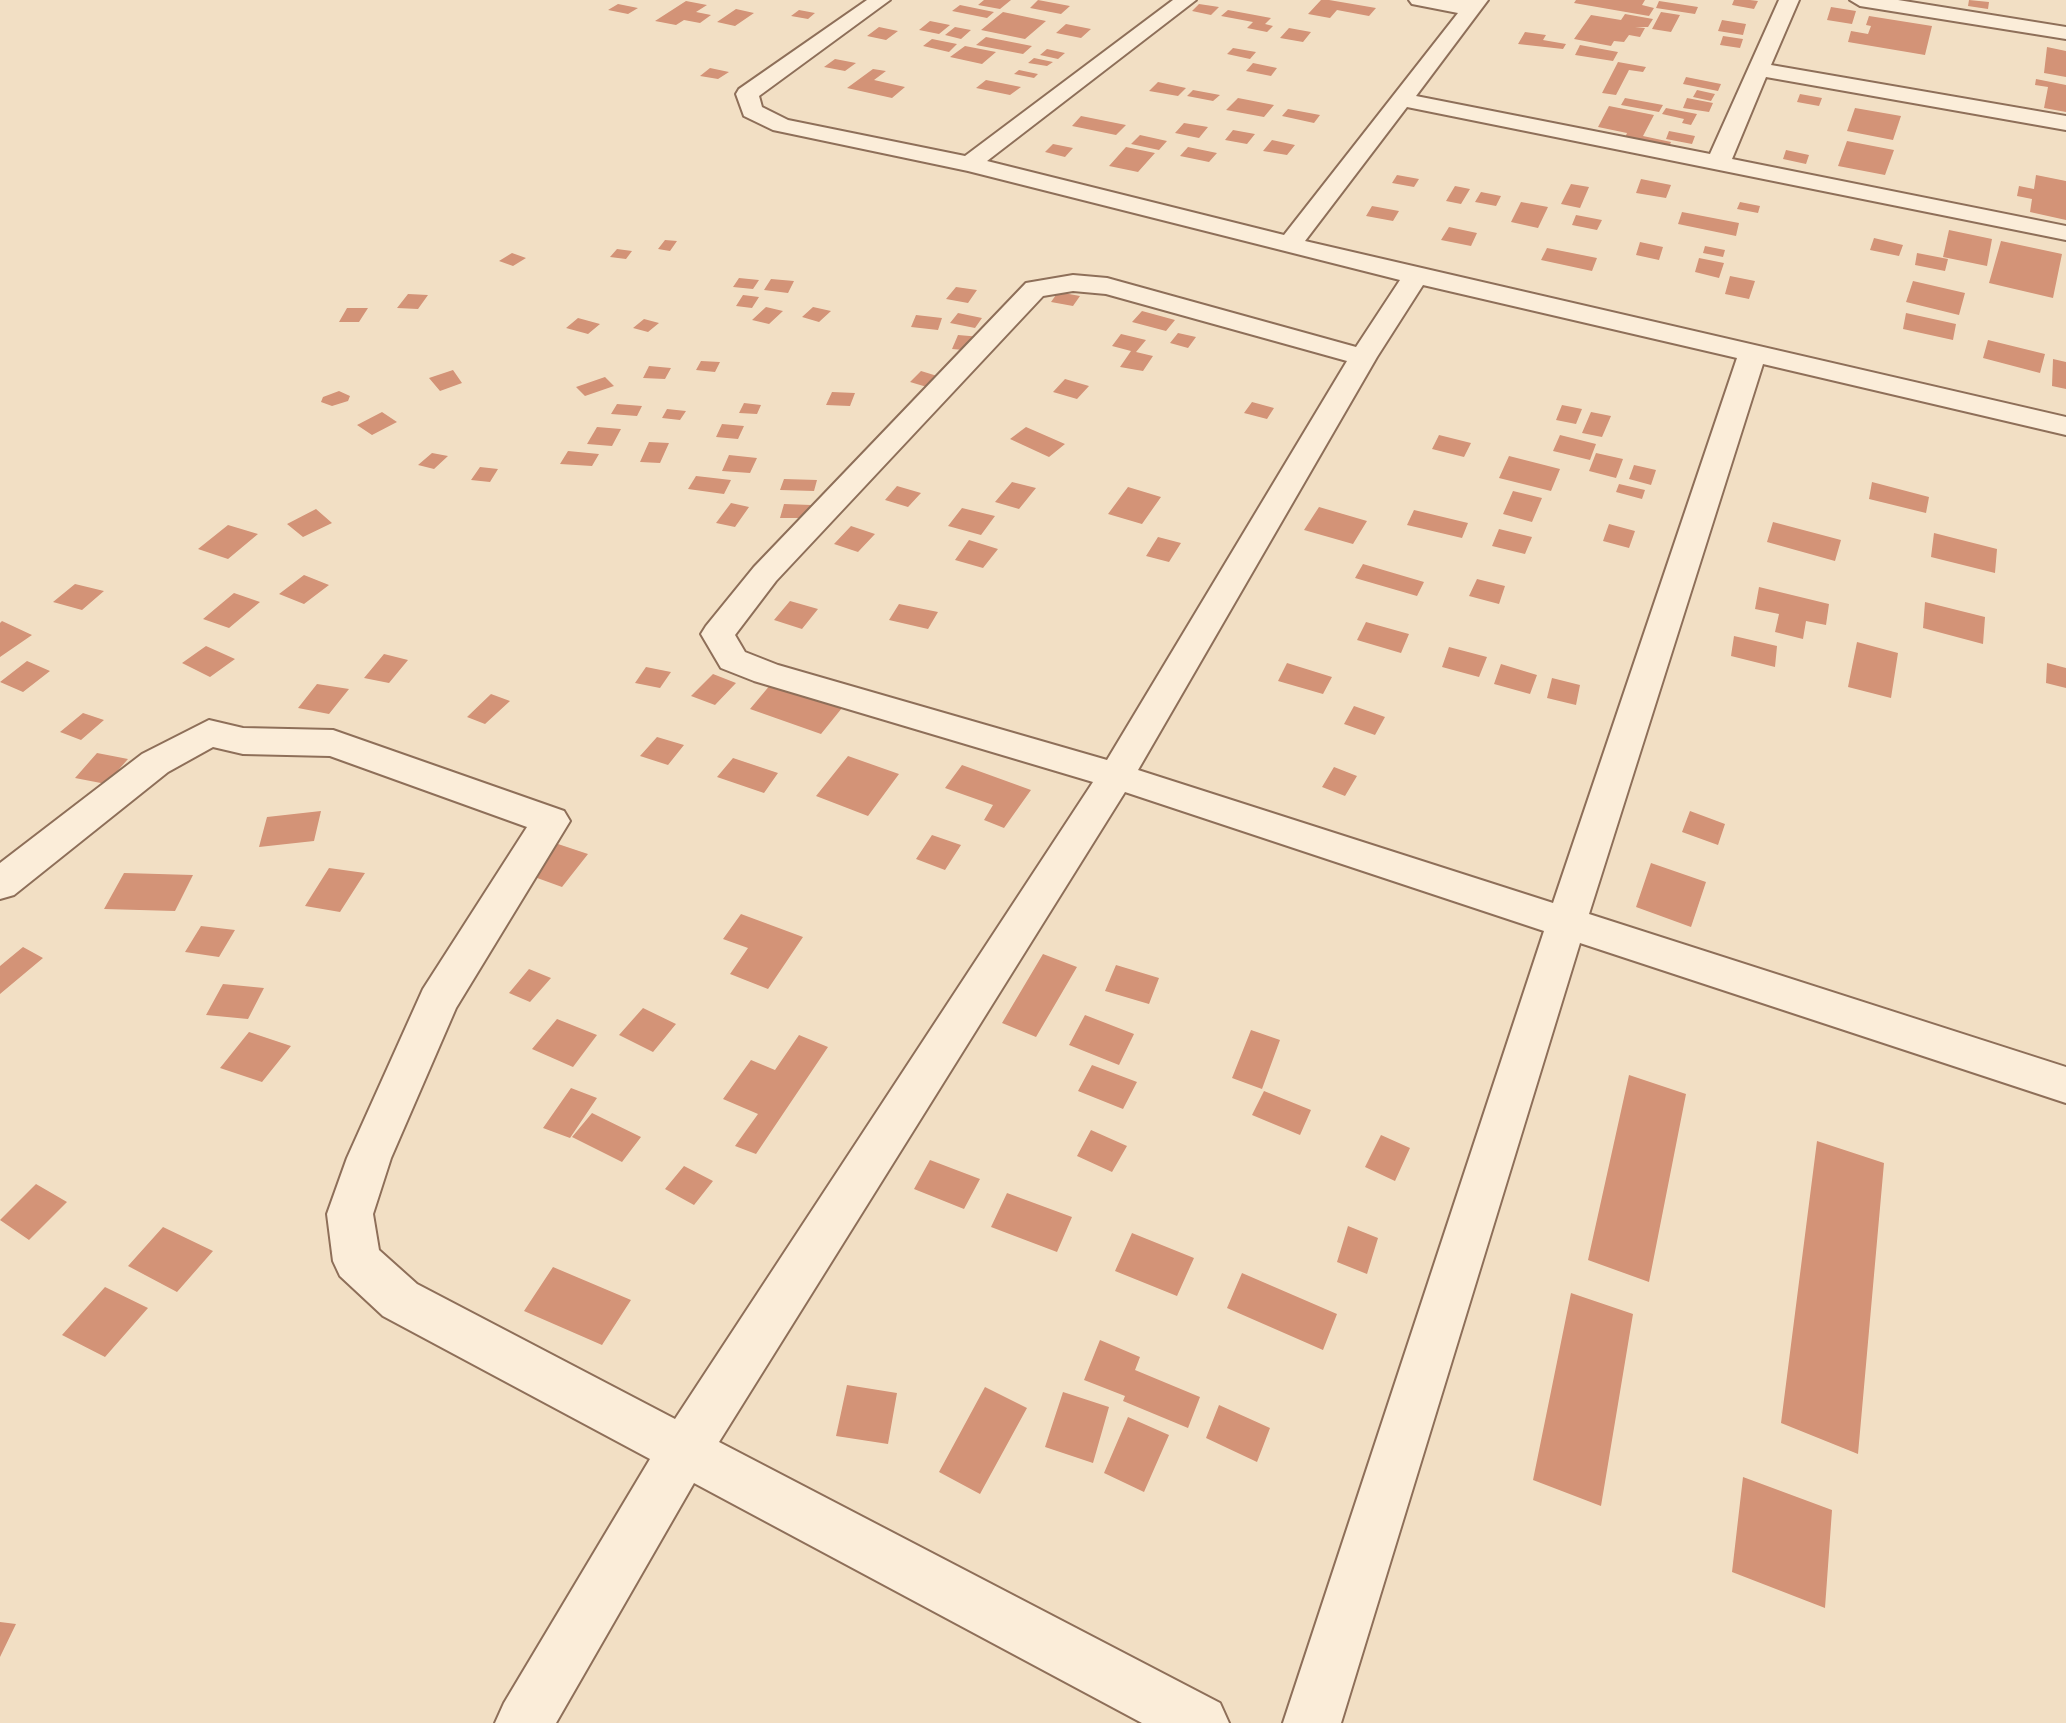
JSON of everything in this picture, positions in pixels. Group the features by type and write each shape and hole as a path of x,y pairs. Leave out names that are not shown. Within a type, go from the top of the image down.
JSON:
{"street":[{"path":"880,0 747,94 752,111 782,125 969,164 1416,276 2066,426"},
{"path":"969,164 1186,0"},
{"path":"1419,0 1475,4"},
{"path":"1718,163 1789,0"},
{"path":"1860,0 2066,33"},
{"path":"1290,244 1404,100 1475,4"},
{"path":"1759,69 2066,123"},
{"path":"1404,100 2066,233"},
{"path":"524,1723 685,1449 1116,776 1363,357 1416,276"},
{"path":"1363,357 1107,286 1073,283 1035,289 765,574 718,634 733,660 766,673 1116,776 2066,1085"},
{"path":"1312,1723 1566,924 1753,352"},
{"path":"0,884 155,763 209,733 243,741 333,743 551,821 439,1001 369,1158 350,1214 357,1261 400,1300 1200,1723"}],"building":[{"path":"984,0 1011,0 1000,9 978,5"},
{"path":"1038,0 1070,6 1061,14 1030,8"},
{"path":"1321,0 1376,8 1369,16 1337,10 1330,18 1308,14"},
{"path":"1576,0 1645,0 1642,5 1654,8 1649,16 1574,3"},
{"path":"1734,0 1758,1 1754,9 1732,5"},
{"path":"1969,0 1989,2 1988,9 1968,6"},
{"path":"686,1 707,5 696,12 711,15 700,23 684,20 676,25 655,21"},
{"path":"1659,1 1698,7 1695,14 1656,8"},
{"path":"618,4 638,8 628,14 608,10"},
{"path":"1199,4 1219,7 1211,15 1192,11"},
{"path":"960,5 994,12 987,18 952,11"},
{"path":"1831,7 1856,11 1852,24 1827,20"},
{"path":"736,9 754,13 735,26 717,22"},
{"path":"799,10 815,13 808,19 791,16"},
{"path":"1228,10 1271,18 1265,24 1273,26 1267,32 1247,28 1253,22 1221,16"},
{"path":"1003,12 1046,21 1025,39 981,30"},
{"path":"1661,12 1680,15 1671,32 1652,29"},
{"path":"1625,14 1653,19 1648,27 1635,27 1645,28 1640,37 1629,35 1624,42 1614,41 1611,46 1574,39 1591,15 1621,20"},
{"path":"1869,16 1932,26 1925,55 1848,42 1851,31 1868,34 1871,26 1866,25"},
{"path":"1722,20 1746,24 1743,35 1718,31"},
{"path":"930,21 950,25 939,34 919,30"},
{"path":"1066,24 1091,29 1081,38 1056,33"},
{"path":"879,27 898,31 886,40 867,36"},
{"path":"955,27 971,30 961,39 945,35"},
{"path":"1289,28 1311,32 1303,42 1280,38"},
{"path":"1525,32 1546,35 1543,40 1566,44 1563,49 1518,44"},
{"path":"1723,36 1743,39 1740,48 1720,45"},
{"path":"986,37 1032,46 1023,54 976,45"},
{"path":"932,39 957,44 949,52 923,46"},
{"path":"1580,45 1618,52 1613,61 1575,55"},
{"path":"965,46 996,52 982,64 950,57"},
{"path":"2047,47 2066,51 2066,77 2044,73"},
{"path":"1233,48 1256,52 1250,59 1227,54"},
{"path":"1047,49 1065,53 1058,59 1040,55"},
{"path":"1034,58 1053,62 1047,66 1028,63"},
{"path":"835,59 856,63 845,71 824,67"},
{"path":"1618,62 1646,67 1643,72 1629,70 1616,95 1602,93"},
{"path":"1253,63 1277,68 1271,76 1246,71"},
{"path":"710,68 729,72 718,79 700,76"},
{"path":"873,69 886,71 874,80 905,87 892,98 847,88"},
{"path":"1019,70 1038,74 1034,78 1014,74"},
{"path":"1686,77 1721,84 1718,91 1683,84"},
{"path":"2036,79 2066,85 2066,112 2044,108 2048,87 2035,85"},
{"path":"986,80 1021,87 1010,95 976,88"},
{"path":"1158,82 1186,88 1178,96 1149,91"},
{"path":"1193,90 1220,95 1213,101 1187,96"},
{"path":"1697,90 1715,94 1711,101 1693,97"},
{"path":"1800,94 1822,98 1819,106 1797,102"},
{"path":"1238,98 1274,105 1264,117 1226,110"},
{"path":"1625,98 1663,105 1659,112 1621,105"},
{"path":"1687,98 1713,103 1709,112 1683,108"},
{"path":"1609,106 1654,115 1643,136 1671,142 1668,149 1624,140 1627,133 1598,127"},
{"path":"1666,108 1697,114 1691,125 1682,123 1684,119 1662,114"},
{"path":"1855,108 1901,116 1893,140 1847,131"},
{"path":"1288,109 1320,115 1314,123 1282,116"},
{"path":"1081,116 1126,125 1116,135 1072,126"},
{"path":"1184,123 1208,127 1199,138 1175,133"},
{"path":"1233,130 1255,134 1247,144 1225,140"},
{"path":"1669,131 1695,136 1692,144 1666,139"},
{"path":"1140,135 1167,141 1159,150 1131,144"},
{"path":"1272,140 1295,145 1287,155 1263,151"},
{"path":"1847,141 1894,150 1885,175 1838,166"},
{"path":"1053,144 1073,148 1065,157 1045,152"},
{"path":"1126,147 1155,153 1138,172 1109,166"},
{"path":"1188,147 1217,153 1209,162 1180,156"},
{"path":"1786,150 1809,155 1806,164 1783,159"},
{"path":"1397,175 1419,179 1414,187 1392,183"},
{"path":"2036,175 2066,181 2066,220 2030,212 2032,199 2017,196 2019,186 2034,189"},
{"path":"1641,179 1671,185 1666,198 1636,193"},
{"path":"1571,184 1589,187 1580,208 1561,204"},
{"path":"1455,186 1470,189 1461,204 1446,201"},
{"path":"1481,192 1501,196 1496,206 1475,202"},
{"path":"1521,202 1548,207 1538,228 1511,222"},
{"path":"1740,202 1760,206 1758,213 1737,209"},
{"path":"1372,206 1399,211 1393,221 1366,216"},
{"path":"1682,212 1739,223 1736,236 1678,224"},
{"path":"1576,215 1602,220 1597,230 1572,225"},
{"path":"1449,227 1477,233 1471,246 1441,240"},
{"path":"1949,230 1992,239 1987,266 1943,257"},
{"path":"1874,238 1903,245 1899,256 1870,250"},
{"path":"665,240 677,241 670,251 658,249"},
{"path":"2001,241 2062,254 2053,298 1989,283"},
{"path":"1640,242 1663,247 1659,260 1636,255"},
{"path":"1705,246 1725,250 1723,257 1703,253"},
{"path":"1547,248 1597,258 1592,271 1541,260"},
{"path":"617,249 632,251 626,259 610,257"},
{"path":"512,253 526,258 513,266 499,261"},
{"path":"1917,253 1948,259 1945,271 1915,265"},
{"path":"1699,258 1724,263 1719,278 1695,272"},
{"path":"1730,276 1755,281 1749,299 1725,294"},
{"path":"739,278 759,280 753,289 733,287"},
{"path":"771,279 794,281 788,293 764,290"},
{"path":"1913,281 1965,293 1959,315 1906,302"},
{"path":"956,287 977,290 968,303 946,299"},
{"path":"1058,292 1080,296 1073,306 1051,302"},
{"path":"408,294 428,295 418,309 397,308"},
{"path":"743,295 759,297 752,308 736,306"},
{"path":"766,307 783,311 769,324 752,320"},
{"path":"813,307 831,311 819,322 802,317"},
{"path":"347,308 368,308 359,322 339,322"},
{"path":"1142,311 1175,320 1166,331 1132,322"},
{"path":"958,313 982,318 975,328 950,323"},
{"path":"1906,313 1956,324 1953,340 1903,329"},
{"path":"916,315 942,318 938,330 911,327"},
{"path":"578,318 600,324 588,334 566,328"},
{"path":"644,319 659,323 648,332 633,328"},
{"path":"1178,333 1196,337 1188,348 1170,343"},
{"path":"1121,334 1146,340 1136,352 1153,356 1143,371 1120,367 1131,351 1112,346"},
{"path":"958,335 981,337 976,351 952,349"},
{"path":"1988,340 2045,354 2040,373 1983,358"},
{"path":"2053,359 2066,362 2066,389 2052,386"},
{"path":"701,361 720,362 715,372 696,370"},
{"path":"649,366 671,368 665,379 643,378"},
{"path":"453,370 462,383 440,391 429,378"},
{"path":"921,371 947,379 937,390 910,382"},
{"path":"605,377 614,386 585,396 576,387"},
{"path":"1065,379 1089,386 1077,399 1053,392"},
{"path":"339,391 350,396 348,401 332,406 321,402 323,397"},
{"path":"832,392 855,393 850,406 826,405"},
{"path":"1252,402 1274,408 1267,419 1244,413"},
{"path":"744,403 761,405 757,414 739,413"},
{"path":"617,404 642,406 637,416 611,414"},
{"path":"1562,405 1582,409 1576,424 1556,420"},
{"path":"667,409 686,411 680,420 662,418"},
{"path":"382,412 397,422 372,435 357,425"},
{"path":"1591,412 1611,416 1602,437 1582,433"},
{"path":"722,424 744,426 738,439 716,437"},
{"path":"597,427 621,429 612,446 587,444"},
{"path":"1026,427 1065,444 1049,457 1010,439"},
{"path":"1439,435 1471,443 1464,457 1432,449"},
{"path":"1560,435 1596,444 1590,460 1553,451"},
{"path":"649,442 669,443 660,463 640,462"},
{"path":"568,451 599,454 592,466 560,464"},
{"path":"432,453 448,456 434,469 418,465"},
{"path":"1596,453 1623,459 1616,478 1589,471"},
{"path":"729,455 757,458 750,473 722,471"},
{"path":"1509,456 1560,469 1551,491 1499,478"},
{"path":"1634,465 1656,470 1651,485 1629,479"},
{"path":"480,467 498,469 490,482 471,480"},
{"path":"696,476 731,480 724,494 688,489"},
{"path":"784,479 817,480 814,491 780,490"},
{"path":"1012,482 1036,488 1019,509 995,502"},
{"path":"1872,482 1929,497 1926,513 1869,499"},
{"path":"1619,484 1645,490 1642,499 1616,492"},
{"path":"897,486 921,493 908,507 885,500"},
{"path":"1128,487 1161,497 1142,524 1108,514"},
{"path":"1513,491 1542,498 1532,522 1503,514"},
{"path":"731,503 749,507 735,527 716,523"},
{"path":"784,504 811,505 807,518 780,518"},
{"path":"1319,507 1367,521 1353,544 1304,530"},
{"path":"962,508 995,516 981,535 948,526"},
{"path":"316,509 332,523 303,537 287,524"},
{"path":"1414,510 1468,523 1462,538 1407,525"},
{"path":"1773,522 1841,540 1835,561 1767,542"},
{"path":"1609,524 1635,531 1629,548 1603,541"},
{"path":"228,525 258,534 228,559 198,549"},
{"path":"851,526 875,534 858,552 834,544"},
{"path":"1499,529 1532,537 1525,554 1492,546"},
{"path":"1934,533 1997,549 1995,573 1931,557"},
{"path":"1158,537 1181,543 1169,562 1146,556"},
{"path":"969,540 998,549 983,568 955,560"},
{"path":"1363,564 1424,582 1417,596 1355,578"},
{"path":"304,575 329,585 304,604 279,594"},
{"path":"1477,579 1505,586 1499,604 1469,596"},
{"path":"75,584 104,591 82,610 53,602"},
{"path":"1759,587 1829,604 1826,625 1806,621 1803,639 1775,632 1779,614 1755,609"},
{"path":"234,593 260,602 229,628 203,619"},
{"path":"790,601 818,609 802,629 774,620"},
{"path":"1925,602 1985,617 1983,644 1923,628"},
{"path":"899,604 938,612 928,629 889,620"},
{"path":"2,621 32,635 0,657 0,623"},
{"path":"1366,622 1409,634 1401,653 1357,640"},
{"path":"1734,636 1777,646 1775,667 1731,656"},
{"path":"1857,642 1898,653 1891,698 1848,687"},
{"path":"206,646 235,659 210,677 182,663"},
{"path":"1449,647 1487,657 1479,677 1442,667"},
{"path":"384,654 408,660 389,683 364,678"},
{"path":"27,661 50,671 23,692 0,682"},
{"path":"1287,663 1332,677 1323,694 1278,681"},
{"path":"2047,663 2066,668 2066,688 2046,683"},
{"path":"1501,664 1537,675 1530,694 1494,684"},
{"path":"646,667 671,672 660,688 635,683"},
{"path":"713,674 736,683 715,705 691,696"},
{"path":"1552,678 1580,685 1576,705 1547,698"},
{"path":"317,684 349,689 329,714 298,708"},
{"path":"771,684 842,708 821,734 750,709"},
{"path":"491,694 510,701 485,724 467,717"},
{"path":"1354,706 1385,717 1375,735 1344,724"},
{"path":"83,713 104,720 81,740 60,732"},
{"path":"657,737 684,745 668,765 640,756"},
{"path":"97,753 128,759 106,784 75,778"},
{"path":"848,756 899,774 868,816 816,796"},
{"path":"733,758 778,773 764,793 717,777"},
{"path":"962,765 1031,790 1004,828 984,820 993,805 945,788"},
{"path":"1334,767 1357,776 1345,796 1322,787"},
{"path":"321,811 314,841 259,847 267,817"},
{"path":"1690,811 1725,824 1718,845 1682,832"},
{"path":"932,835 961,845 945,870 916,859"},
{"path":"555,843 588,854 562,887 529,875"},
{"path":"1651,863 1706,882 1691,927 1636,907"},
{"path":"329,868 365,873 340,912 305,906"},
{"path":"124,873 193,875 175,911 104,909"},
{"path":"741,914 803,937 768,989 730,974 748,948 723,939"},
{"path":"201,926 235,930 219,957 185,952"},
{"path":"23,947 43,958 0,994 0,966"},
{"path":"1043,954 1077,967 1036,1037 1002,1023"},
{"path":"1116,965 1159,978 1149,1004 1105,991"},
{"path":"529,969 551,978 530,1002 509,993"},
{"path":"223,984 264,988 248,1019 206,1015"},
{"path":"643,1008 676,1024 653,1052 619,1035"},
{"path":"1085,1015 1134,1034 1119,1065 1069,1045"},
{"path":"557,1019 597,1035 573,1067 532,1049"},
{"path":"1251,1030 1280,1040 1262,1089 1232,1078"},
{"path":"249,1032 291,1046 262,1082 220,1068"},
{"path":"799,1035 828,1047 756,1154 735,1146 758,1114 723,1099 751,1060 775,1070"},
{"path":"1092,1065 1137,1082 1123,1109 1078,1091"},
{"path":"1629,1075 1686,1094 1649,1282 1588,1260"},
{"path":"571,1088 597,1098 570,1138 543,1128"},
{"path":"1264,1091 1311,1110 1300,1135 1252,1115"},
{"path":"592,1113 641,1137 622,1162 572,1137"},
{"path":"1091,1130 1127,1146 1112,1172 1077,1156"},
{"path":"1381,1135 1410,1148 1395,1181 1365,1167"},
{"path":"1817,1141 1884,1163 1858,1454 1781,1423"},
{"path":"930,1160 980,1179 964,1209 914,1189"},
{"path":"684,1166 713,1181 694,1205 665,1189"},
{"path":"36,1184 67,1202 29,1240 0,1220"},
{"path":"1007,1193 1072,1217 1057,1252 991,1227"},
{"path":"1348,1226 1378,1238 1367,1274 1337,1262"},
{"path":"163,1227 213,1251 177,1292 128,1266"},
{"path":"1132,1233 1194,1258 1177,1296 1115,1271"},
{"path":"553,1267 631,1300 602,1345 524,1311"},
{"path":"1242,1273 1337,1314 1323,1350 1227,1308"},
{"path":"105,1287 148,1308 105,1357 62,1335"},
{"path":"1571,1293 1633,1314 1601,1506 1533,1480"},
{"path":"1100,1340 1140,1357 1135,1370 1200,1397 1188,1428 1123,1401 1125,1396 1084,1380"},
{"path":"847,1385 897,1393 888,1444 836,1436"},
{"path":"985,1387 1027,1408 980,1494 939,1472"},
{"path":"1063,1392 1109,1407 1093,1463 1045,1447"},
{"path":"1219,1405 1270,1428 1257,1462 1206,1438"},
{"path":"1128,1417 1169,1435 1144,1492 1104,1473"},
{"path":"1743,1477 1832,1510 1825,1608 1732,1572"},
{"path":"0,1622 16,1624 0,1657"}]}
